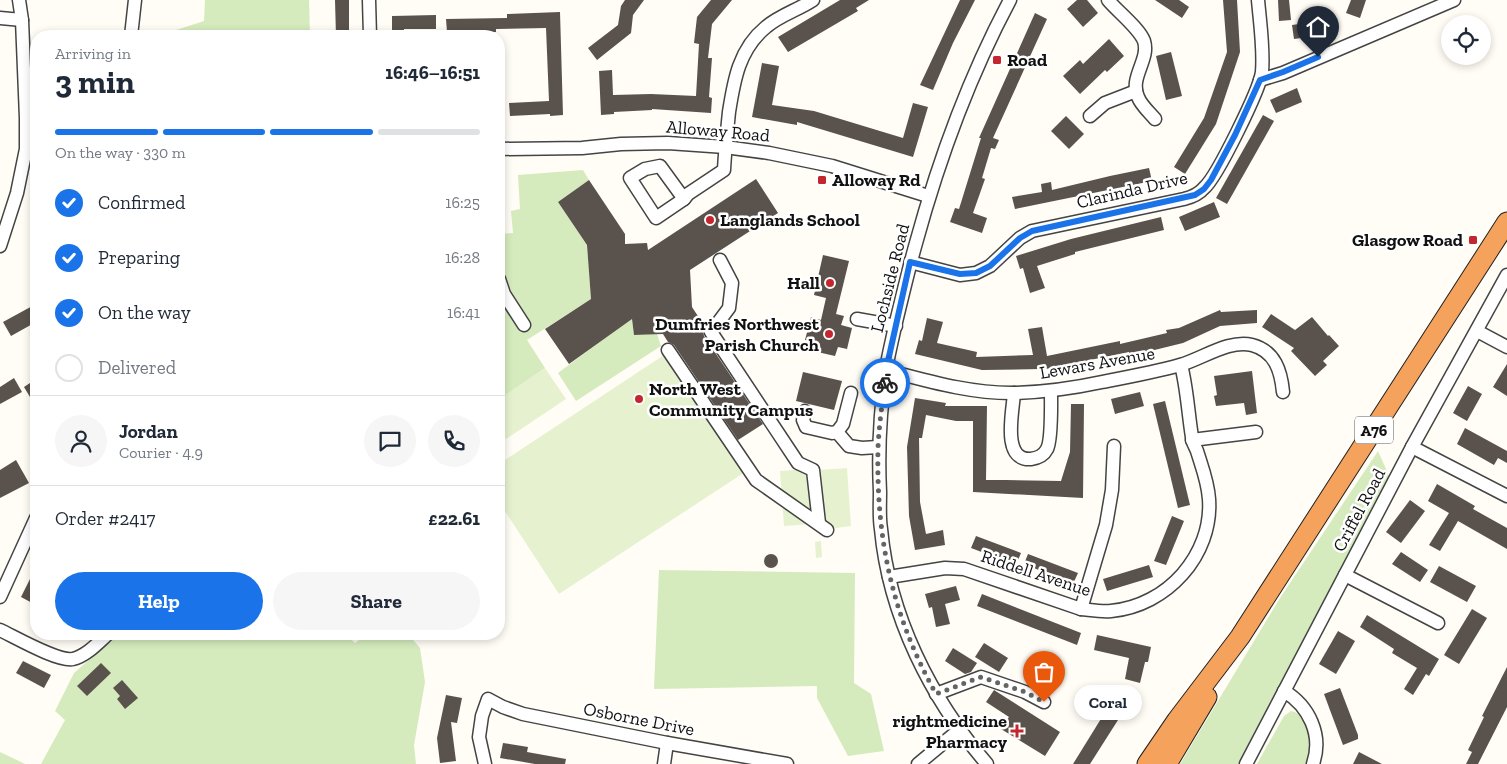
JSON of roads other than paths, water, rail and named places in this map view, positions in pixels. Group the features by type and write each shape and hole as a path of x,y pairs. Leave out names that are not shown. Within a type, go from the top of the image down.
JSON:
{"highway":[{"name":"A76","path":"1167,764 1189,729 1240,637 1507,222"},
{"name":"A76","path":"1147,764 1177,720 1240,637"}],"street":[{"path":"19,0 22,20 26,118 30,143"},
{"path":"132,30 135,0"},
{"path":"369,0 370,30"},
{"path":"684,199 688,194 724,170 725,147 734,80 743,55 750,44 767,26 813,0"},
{"name":"Lochside Road","path":"987,764 959,730 936,694 910,640 889,577 880,529 878,447 886,370 910,262 928,196 962,102 988,41 1010,0"},
{"path":"1108,0 1138,32 1145,43 1145,52 1137,77 1136,91 1138,99 1154,118"},
{"name":"Clarinda Drive","path":"910,262 960,274 976,273 990,266 1020,238 1032,231 1195,195 1204,189 1211,180 1235,135 1260,80 1262,63 1258,0"},
{"path":"1260,80 1454,0"},
{"path":"0,18 22,20"},
{"path":"1090,116 1105,103 1136,91"},
{"name":"Alloway Road","path":"505,149 582,148 621,144 668,143 725,147 769,153 832,166 928,196"},
{"path":"0,246 30,152"},
{"path":"668,350 756,480 823,527 813,470 798,463 711,332 729,308 732,283 720,260"},
{"name":"Criffel Road","path":"1246,764 1412,447 1507,274"},
{"path":"505,296 524,325"},
{"path":"857,319 896,326"},
{"path":"1477,331 1507,347"},
{"name":"Lewars Avenue","path":"886,370 950,386 982,391 1014,393 1051,391 1182,365 1236,344 1251,345 1265,351 1275,362 1281,375 1283,392"},
{"name":"Riddell Avenue","path":"889,577 945,568 964,569 1081,609 1111,611 1133,607 1168,589 1182,576 1193,561 1204,538 1209,499 1204,474 1192,440 1182,365"},
{"path":"1014,393 1011,442 1015,452 1028,459 1043,453 1049,444 1051,391"},
{"path":"805,411 803,420 806,427 832,433 837,432 843,424 851,393"},
{"path":"837,432 849,446 878,447"},
{"path":"1192,440 1256,432"},
{"path":"1081,609 1106,525 1112,490 1114,446"},
{"path":"1412,447 1507,496"},
{"path":"0,597 30,531"},
{"path":"1345,575 1438,623"},
{"path":"0,630 60,659 73,659 101,640"},
{"path":"936,694 981,677 1025,692 1044,702"},
{"path":"1284,691 1295,698 1306,710 1313,725 1316,742 1313,764"},
{"name":"Osborne Drive","path":"485,764 479,737 482,716 488,699 523,714 667,743 787,764"},
{"path":"918,764 959,730"},
{"path":"664,764 667,743"}],"place":[{"name":"Road","path":"997,60"},
{"name":"Alloway Rd","path":"822,180"},
{"name":"Langlands School","path":"710,220"},
{"name":"Glasgow Road","path":"1473,240"},
{"name":"Hall","path":"830,283"},
{"name":"Dumfries Northwest Parish Church","path":"829,334"},
{"name":"North West Community Campus","path":"639,399"},
{"name":"Coral","path":"1044,702"},
{"name":"rightmedicine Pharmacy","path":"1017,731"}]}
